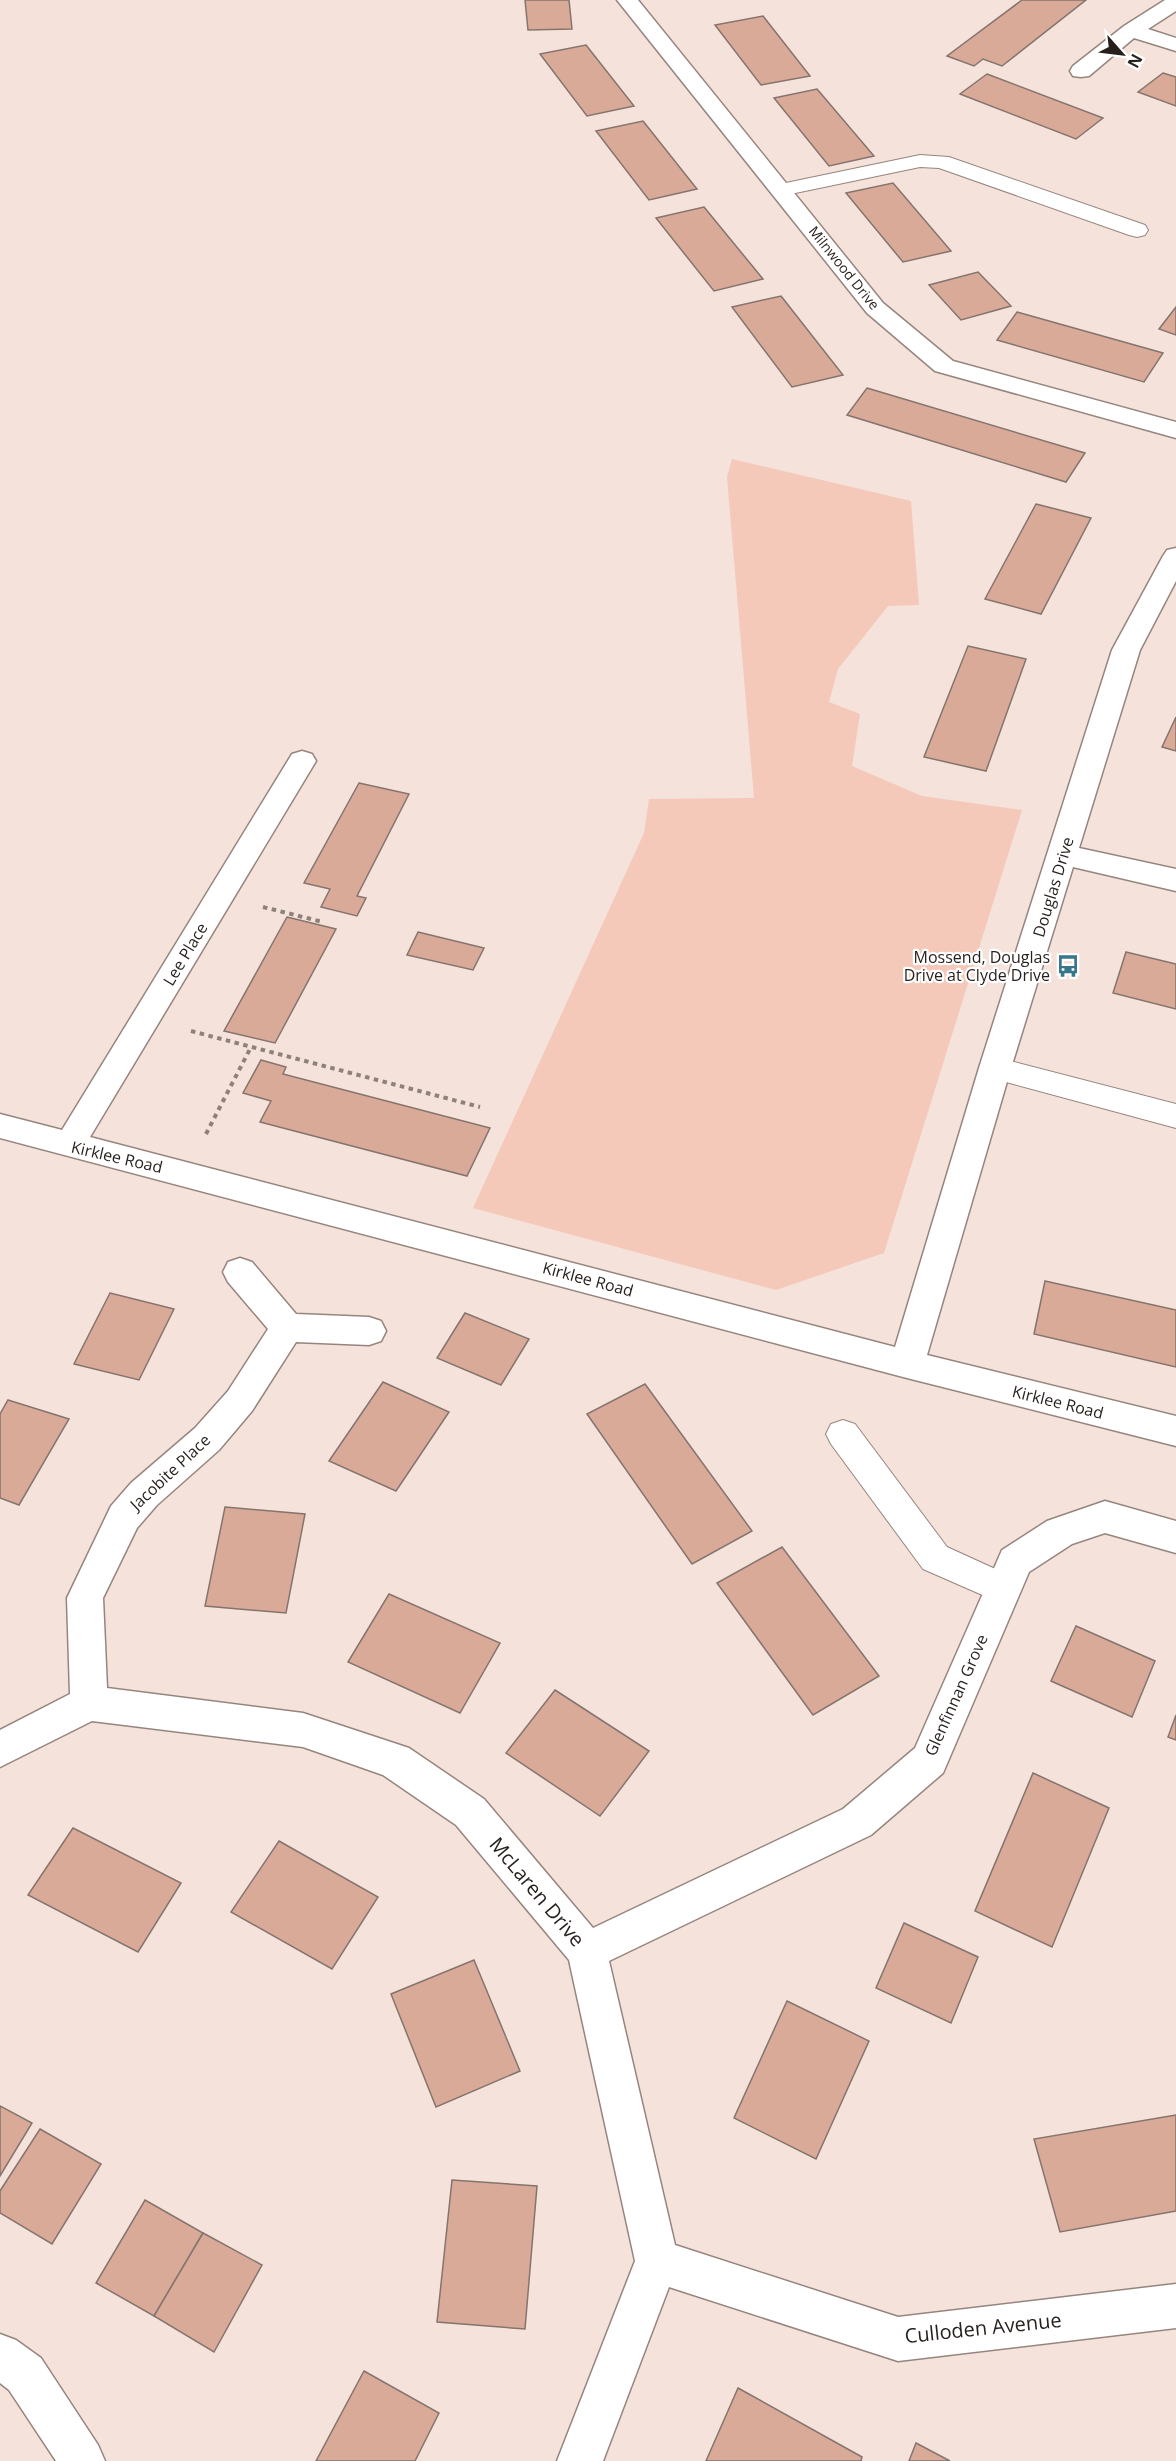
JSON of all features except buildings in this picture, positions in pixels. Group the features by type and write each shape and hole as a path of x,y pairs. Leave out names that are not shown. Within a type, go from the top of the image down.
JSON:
{"street":[{"name":"Milnwood Drive","path":"627,0 874,308 944,366 1176,430"},
{"path":"1082,71 1131,30 1176,2"},
{"path":"1131,30 1176,45"},
{"name":"Douglas Drive","path":"907,1364 995,1068 1126,650 1176,556"},
{"name":"Lee Place","path":"69,1146 302,761"},
{"path":"1063,855 1176,880"},
{"name":"Kirklee Road","path":"0,1126 69,1146 186,1173 907,1364 1176,1431"},
{"path":"240,1272 287,1328 369,1331"},
{"name":"Jacobite Place","path":"89,1703 85,1598 124,1516 144,1494 214,1431 240,1401 287,1328"},
{"name":"Glenfinnan Grove","path":"587,1951 857,1822 929,1760 1016,1561 1060,1532 1105,1517 1176,1537"},
{"path":"0,1749 89,1703"},
{"name":"McLaren Drive","path":"89,1703 303,1730 395,1761 470,1812 587,1951 657,2261"},
{"path":"580,2461 657,2261"},
{"name":"Culloden Avenue","path":"657,2261 898,2339 1176,2306"},
{"path":"0,2356 25,2374 82,2461"}],"lane":[{"path":"781,190 920,161 941,162 1137,230"},
{"path":"995,1068 1176,1116"},
{"path":"843,1434 935,1558 1003,1589"}],"path":[{"path":"220,896 323,922"},
{"path":"147,1019 480,1107"},
{"path":"186,1173 251,1047"}],"shaded area":[{"path":"732,459 911,501 919,605 888,606 838,669 829,702 860,714 852,766 922,796 1022,810 884,1253 776,1290 473,1208 644,833 649,799 754,798 727,477"}],"place":[{"name":"Mossend, Douglas Drive at Clyde Drive","path":"1068,966"}]}
